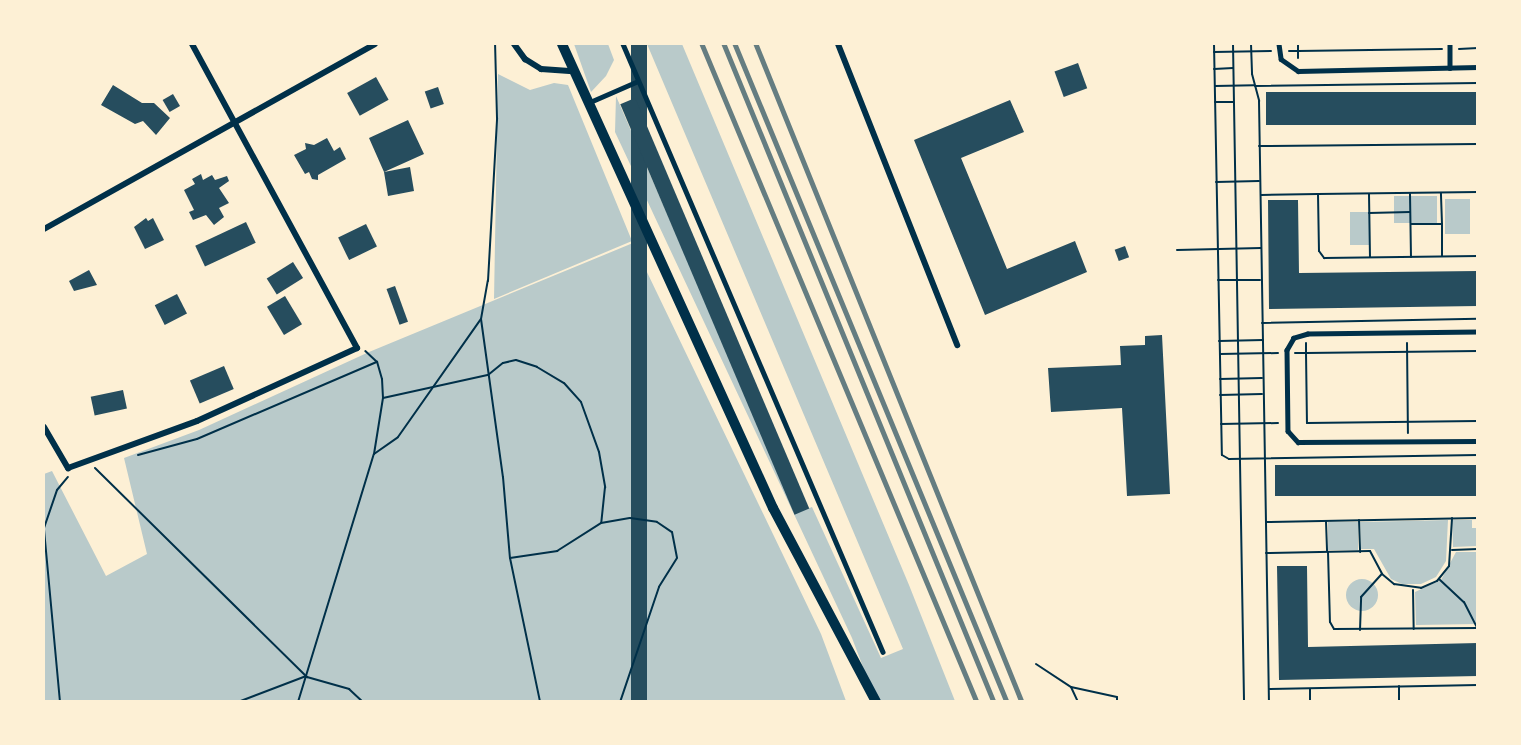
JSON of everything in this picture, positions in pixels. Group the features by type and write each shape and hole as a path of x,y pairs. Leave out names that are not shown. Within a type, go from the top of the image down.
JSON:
{"street":[{"path":"44,427 71,470 88,461 197,421 357,348 235,119 192,44"},
{"path":"44,229 235,119 375,44"},
{"path":"514,44 525,59 541,69 573,71"},
{"path":"562,44 773,508 876,702"},
{"path":"838,44 957,345"}],"lane":[{"path":"623,44 883,652"},
{"path":"1279,44 1279,51 1286,65 1298,71 1478,68"},
{"path":"1450,46 1450,68"},
{"path":"587,103 638,81"},
{"path":"1478,332 1306,334 1294,339 1287,353 1288,431 1294,440 1310,443 1478,441"}],"path":[{"path":"495,44 496,118 488,281 481,318 510,558 540,702"},
{"path":"1214,44 1218,249"},
{"path":"1233,44 1244,702"},
{"path":"1251,44 1260,181 1269,702"},
{"path":"1298,44 1298,86"},
{"path":"1214,52 1450,46 1478,48"},
{"path":"1214,69 1233,68"},
{"path":"1215,86 1478,83"},
{"path":"1215,102 1234,102"},
{"path":"1259,146 1478,144"},
{"path":"1216,182 1260,181"},
{"path":"1260,195 1478,192"},
{"path":"1410,193 1411,257"},
{"path":"1441,193 1442,256"},
{"path":"1318,194 1322,256 1478,256"},
{"path":"1369,194 1370,257"},
{"path":"1369,213 1410,212"},
{"path":"1411,224 1442,224"},
{"path":"1177,249 1261,248"},
{"path":"1218,280 1262,279"},
{"path":"374,454 398,437 481,318"},
{"path":"1262,323 1478,319"},
{"path":"1306,322 1307,423 1478,421"},
{"path":"1407,333 1408,442"},
{"path":"1219,341 1263,340"},
{"path":"298,702 357,500 374,454 383,398 376,362 369,352 357,348"},
{"path":"1219,354 1478,351"},
{"path":"383,398 488,375 503,363 516,360 564,383 581,402 598,452 605,487 601,523"},
{"path":"128,457 197,439 376,362"},
{"path":"1220,379 1263,378"},
{"path":"1220,395 1263,394"},
{"path":"1221,424 1264,424"},
{"path":"88,461 306,676 349,689 363,702"},
{"path":"84,469 105,463"},
{"path":"60,702 44,529 57,490 71,470"},
{"path":"510,558 557,551 601,523 630,518 657,522 672,532 677,558 659,587 620,702"},
{"path":"1266,553 1370,551 1382,574 1394,584 1413,589 1439,579 1449,566 1452,550 1452,518"},
{"path":"1266,522 1478,518"},
{"path":"1359,520 1360,552"},
{"path":"1326,521 1331,627 1360,630 1477,628 1464,602 1439,579"},
{"path":"1452,550 1478,549"},
{"path":"1360,630 1361,597 1382,574"},
{"path":"1413,589 1414,629"},
{"path":"1036,664 1071,687 1117,697 1117,702"},
{"path":"238,702 306,676"},
{"path":"1269,689 1478,685"},
{"path":"1399,686 1399,702"},
{"path":"1071,687 1078,702"},
{"path":"1310,688 1310,702"}],"shaded area":[{"path":"574,44 608,44 614,60 606,76 591,92"},
{"path":"647,44 682,44 909,585 955,701 876,701 852,638 615,132 616,96 797,513 812,507 881,658 903,649"},
{"path":"498,74 530,90 554,83 568,85 632,241 494,299"},
{"path":"1394,196 1437,196 1437,223 1394,223"},
{"path":"1445,199 1470,199 1470,234 1445,234"},
{"path":"1350,212 1369,212 1369,245 1350,245"},
{"path":"633,243 821,634 846,701 44,702 44,474 52,471 106,576 147,554 124,458 199,430 369,352"},
{"path":"1448,520 1446,561 1436,577 1421,584 1402,584 1391,579 1374,549 1361,549 1360,522"},
{"path":"1452,520 1472,520 1472,528 1477,528 1477,546 1453,547"},
{"path":"1328,522 1358,522 1358,550 1328,550"},
{"path":"1456,552 1477,552 1477,624 1416,625 1415,592 1441,580"},
{"path":"1362,579 1374,583 1378,595 1374,607 1362,611 1350,607 1346,595 1350,583"}],"building":[{"path":"631,44 647,44 647,702 631,702"},
{"path":"1078,63 1087,88 1064,97 1055,72"},
{"path":"376,77 389,100 360,116 347,93"},
{"path":"113,85 142,103 154,103 170,118 156,135 143,121 135,124 101,105"},
{"path":"438,87 444,104 431,109 425,92"},
{"path":"1266,92 1478,92 1478,125 1266,125"},
{"path":"173,94 180,106 170,112 163,100"},
{"path":"635,98 809,509 795,515 620,104"},
{"path":"1010,100 1024,132 961,158 1007,269 1075,241 1087,272 985,315 914,140"},
{"path":"408,120 424,154 384,172 369,138"},
{"path":"327,138 334,151 340,147 346,159 318,175 318,180 312,179 309,172 305,174 294,155 306,149 305,143 314,145"},
{"path":"410,167 414,191 388,196 384,172"},
{"path":"201,174 203,180 212,175 215,180 227,176 229,181 219,188 229,203 219,208 224,217 214,225 206,215 193,220 189,212 194,210 184,190 195,184 192,179"},
{"path":"1268,200 1298,200 1299,273 1478,271 1478,306 1269,309"},
{"path":"146,218 148,221 153,218 164,240 145,249 134,227"},
{"path":"246,222 256,243 205,267 195,246"},
{"path":"366,224 377,246 349,260 338,238"},
{"path":"1125,246 1129,257 1119,261 1115,250"},
{"path":"293,262 303,278 277,295 267,278"},
{"path":"89,270 97,285 74,291 69,281"},
{"path":"395,286 408,322 400,325 387,289"},
{"path":"177,294 187,314 165,325 155,305"},
{"path":"285,296 302,324 284,335 267,307"},
{"path":"1162,335 1170,494 1127,496 1122,408 1051,412 1048,368 1121,365 1120,346 1145,345 1145,336"},
{"path":"224,366 234,389 200,403 190,380"},
{"path":"123,390 127,409 95,415 91,397"},
{"path":"1275,465 1478,465 1478,496 1275,496"},
{"path":"1277,566 1307,566 1308,647 1478,643 1478,676 1279,680"}],"railway":[{"path":"702,44 977,702"},
{"path":"724,44 994,702"},
{"path":"735,44 1007,702"},
{"path":"756,44 1022,702"}]}
